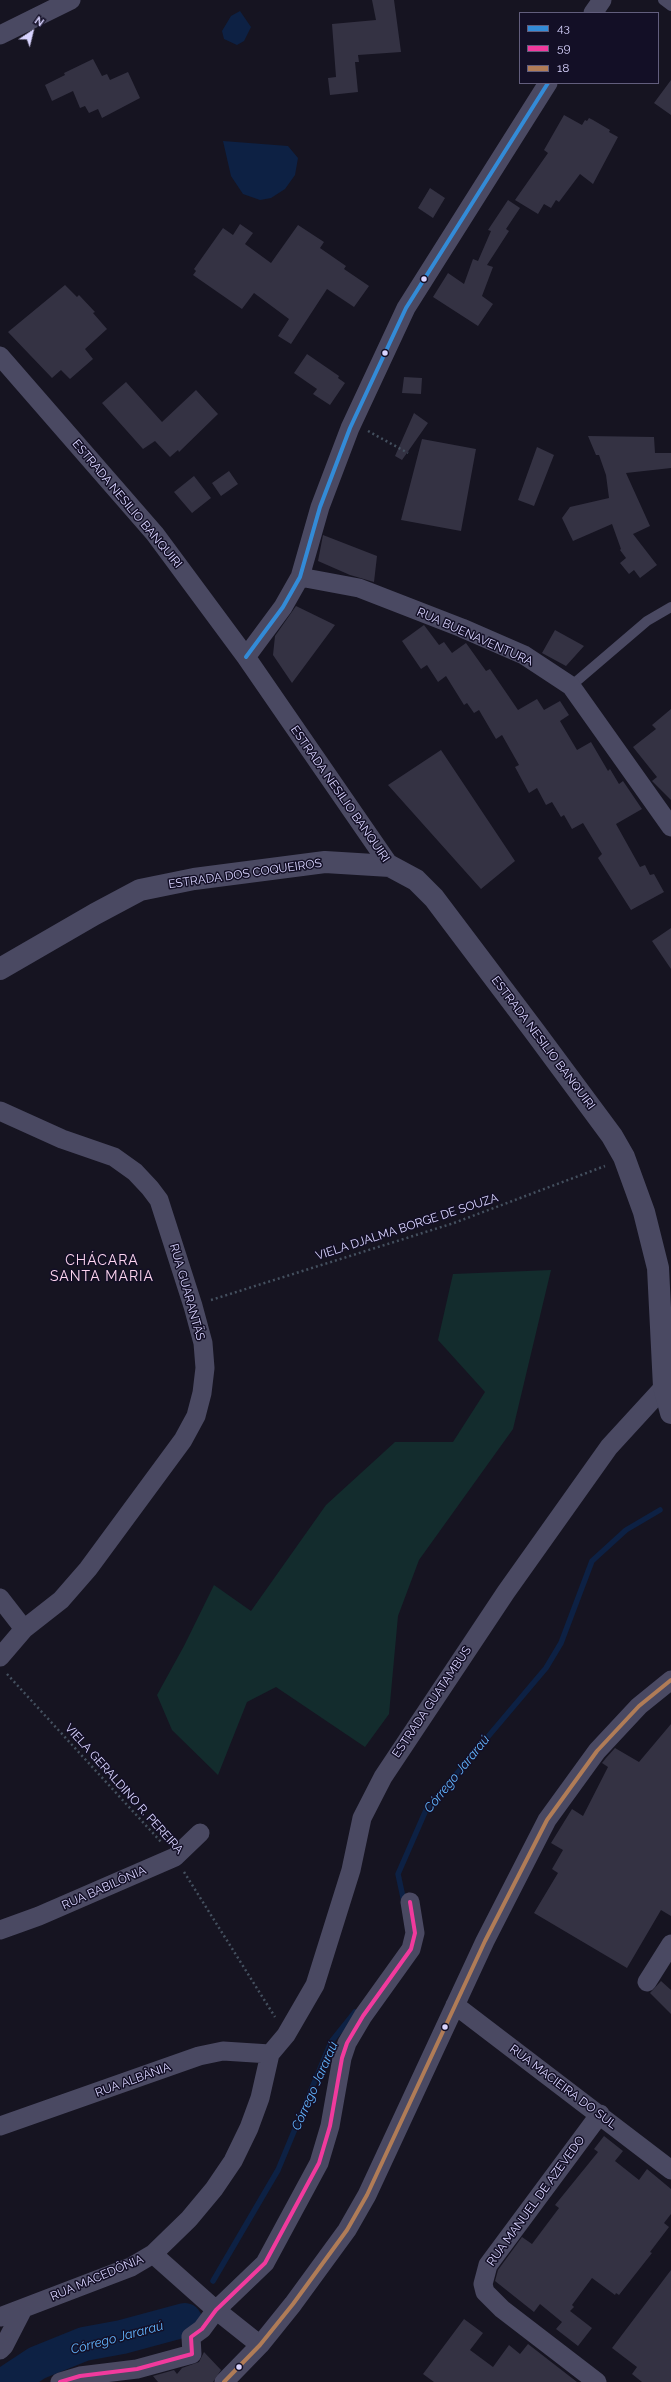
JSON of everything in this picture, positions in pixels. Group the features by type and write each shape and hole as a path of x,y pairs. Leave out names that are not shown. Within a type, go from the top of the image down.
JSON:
{"street":[{"path":"0,35 72,0"},
{"path":"594,12 602,0"},
{"path":"246,657 283,607 300,577 320,508 350,428 406,308 547,84"},
{"name":"ESTRADA NESILIO BANQUIRI","path":"0,356 155,534 246,657 390,866 416,880 434,898 612,1136 624,1157 644,1212 658,1268 666,1313 664,1387 671,1413"},
{"name":"RUA BUENAVENTURA","path":"300,577 359,588 462,628 524,656 571,686 671,827"},
{"name":"ESTRADA DOS COQUEIROS","path":"0,969 140,890 194,879 325,862 390,866"},
{"name":"RUA GUARANTÃS","path":"0,1111 62,1139 114,1157 135,1172 160,1200 203,1343 205,1368 202,1393 196,1416 183,1440 88,1569 61,1600 24,1629"},
{"name":"ESTRADA GUATAMBUS","path":"270,2054 286,2035 315,1985 350,1870 362,1818 383,1777 506,1592 609,1447 664,1387"},
{"path":"0,1598 24,1629 3,1664"},
{"path":"224,2382 260,2345 293,2304 348,2230 367,2195 485,1941 547,1820 597,1751 639,1706 671,1680"},
{"name":"RUA BABILÔNIA","path":"0,1930 39,1916 175,1857 200,1833"},
{"path":"60,2382 95,2374 136,2369 192,2354 191,2337 202,2329 216,2310 265,2263 306,2191 319,2163 330,2126 342,2058 347,2043 363,2016 411,1949 415,1933 410,1902"},
{"path":"647,1982 671,1944"},
{"name":"RUA MACIEIRA DO SUL","path":"455,2004 671,2170"},
{"name":"RUA ALBÂNIA","path":"0,2126 55,2109 199,2056 223,2051 270,2054"},
{"name":"RUA MACEDÔNIA","path":"0,2318 22,2311 131,2267 153,2254 189,2219 233,2161 249,2128 260,2098 270,2054"},
{"name":"RUA MANUEL DE AZEVEDO","path":"597,2382 502,2309 485,2292 483,2284 488,2265 600,2114"},
{"path":"153,2254 216,2310 260,2345"},
{"path":"0,2350 4,2346 22,2311"}],"lane":[{"path":"663,0 671,6"},
{"path":"571,686 647,621 671,606"}],"path":[{"path":"362,428 408,453"},
{"name":"VIELA DJALMA BORGE DE SOUZA","path":"193,1306 454,1223 601,1168 624,1157"},
{"name":"VIELA GERALDINO R. PEREIRA","path":"3,1664 175,1857 286,2035"}],"green space":[{"path":"551,1270 513,1429 419,1560 398,1616 389,1714 365,1747 276,1687 247,1702 218,1775 172,1730 157,1695 184,1646 214,1585 251,1611 326,1505 395,1442 453,1442 485,1392 438,1340 453,1274"}],"water":[{"path":"240,11 251,27 244,41 237,45 224,39 222,31 231,16"},
{"path":"223,141 288,146 298,158 295,175 285,189 271,198 260,200 243,194 231,176"}],"building":[{"path":"372,0 394,0 401,52 358,55 359,62 355,62 358,92 330,95 328,78 336,77 332,24 376,20"},
{"path":"93,59 102,76 107,74 110,80 128,72 140,98 102,118 98,109 89,113 85,106 80,108 73,91 52,101 45,85 65,75 64,73"},
{"path":"671,80 671,115 654,103"},
{"path":"564,115 582,125 585,120 587,121 589,118 610,130 609,132 618,137 593,184 580,174 559,202 556,200 551,208 544,204 538,214 515,200 548,153 544,150"},
{"path":"430,188 445,198 433,218 418,208"},
{"path":"508,200 520,208 506,229 509,231 487,265 493,267 482,296 493,304 478,326 433,297 448,273 464,284 473,259 478,261 491,231 488,230"},
{"path":"240,224 253,233 245,244 271,263 298,225 324,242 320,248 346,266 344,269 369,286 354,307 327,289 291,344 278,336 289,319 254,293 242,309 193,275 196,271 194,269 223,228 233,235"},
{"path":"65,285 77,297 79,295 95,312 93,313 107,329 85,349 93,359 70,379 61,370 52,378 8,332"},
{"path":"307,354 339,376 338,378 345,383 330,405 313,394 317,389 294,373"},
{"path":"404,377 422,378 421,394 402,393"},
{"path":"126,382 162,422 196,390 218,414 179,452 178,450 170,457 155,441 143,449 102,403"},
{"path":"414,413 428,423 402,460 395,456"},
{"path":"588,436 654,437 655,453 671,453 671,468 626,473 650,526 633,534 657,565 640,578 634,570 629,574 620,563 626,558 620,550 621,549 612,524 573,541 562,518 570,507 609,498 606,475 599,455 596,455"},
{"path":"422,439 476,449 461,531 401,520"},
{"path":"537,447 554,455 534,506 518,500"},
{"path":"229,471 238,484 221,496 212,483"},
{"path":"194,476 211,498 192,513 174,492"},
{"path":"323,535 377,556 374,582 350,575 318,561"},
{"path":"296,606 335,625 292,683 273,655 275,636"},
{"path":"424,625 439,645 444,642 452,653 466,643 486,671 490,669 518,710 537,699 544,710 560,701 569,715 560,721 577,750 591,742 608,771 610,769 619,784 623,781 642,809 616,824 640,867 645,865 650,875 654,874 664,892 631,910 598,858 602,854 583,823 572,829 564,815 561,817 552,802 546,805 537,788 529,793 515,767 519,765 502,735 496,739 479,710 474,713 467,703 464,705 446,676 438,682 427,665 421,669 402,641"},
{"path":"555,630 584,646 566,666 542,653"},
{"path":"671,709 671,800 652,781 657,777 633,747 656,729 652,725"},
{"path":"441,750 515,861 481,889 388,785"},
{"path":"671,928 671,969 652,941"},
{"path":"671,1724 671,1916 661,1910 627,1968 534,1913 558,1873 552,1869 563,1850 551,1843 572,1809 583,1816 608,1767 602,1763 615,1748 639,1762"},
{"path":"661,1981 671,1990 671,2014 650,1993"},
{"path":"604,2136 623,2151 615,2161 639,2180 647,2169 671,2189 671,2214 664,2223 669,2227 650,2252 652,2253 619,2295 616,2293 615,2295 592,2278 572,2305 574,2307 570,2311 592,2328 578,2346 556,2329 562,2322 540,2304 534,2312 495,2281 498,2270 522,2237 532,2244 559,2208 555,2205 598,2152 594,2149"},
{"path":"671,2270 671,2382 642,2382 632,2374 637,2367 612,2348"},
{"path":"464,2319 483,2333 470,2350 493,2367 509,2345 520,2354 528,2344 577,2382 434,2382 423,2374"},
{"path":"204,2352 221,2370 213,2382 158,2382 153,2376 174,2370 177,2374 182,2368 199,2362"}],"waterway":[{"name":"Córrego Jararaú","path":"404,1902 398,1874 426,1810 546,1668 561,1643 592,1561 626,1530 660,1510"},
{"name":"Córrego Jararaú","path":"213,2281 278,2170 331,2042 355,2012"},
{"name":"Córrego Jararaú","path":"8,2382 37,2363 84,2344 122,2337 185,2320"}],"transit line":[{"name":"43","path":"246,657 283,607 300,577 320,507 350,428 406,308 547,84"},
{"name":"18","path":"224,2382 260,2345 293,2304 347,2230 367,2195 485,1941 547,1820 597,1751 639,1706 671,1680"},
{"name":"59","path":"60,2382 80,2376 137,2369 192,2354 191,2337 202,2329 216,2310 265,2263 319,2163 330,2126 342,2058 347,2043 363,2016 411,1949 415,1933 410,1902"}],"district":[{"name":"CHÁCARA SANTA MARIA","path":"102,1270"}]}
